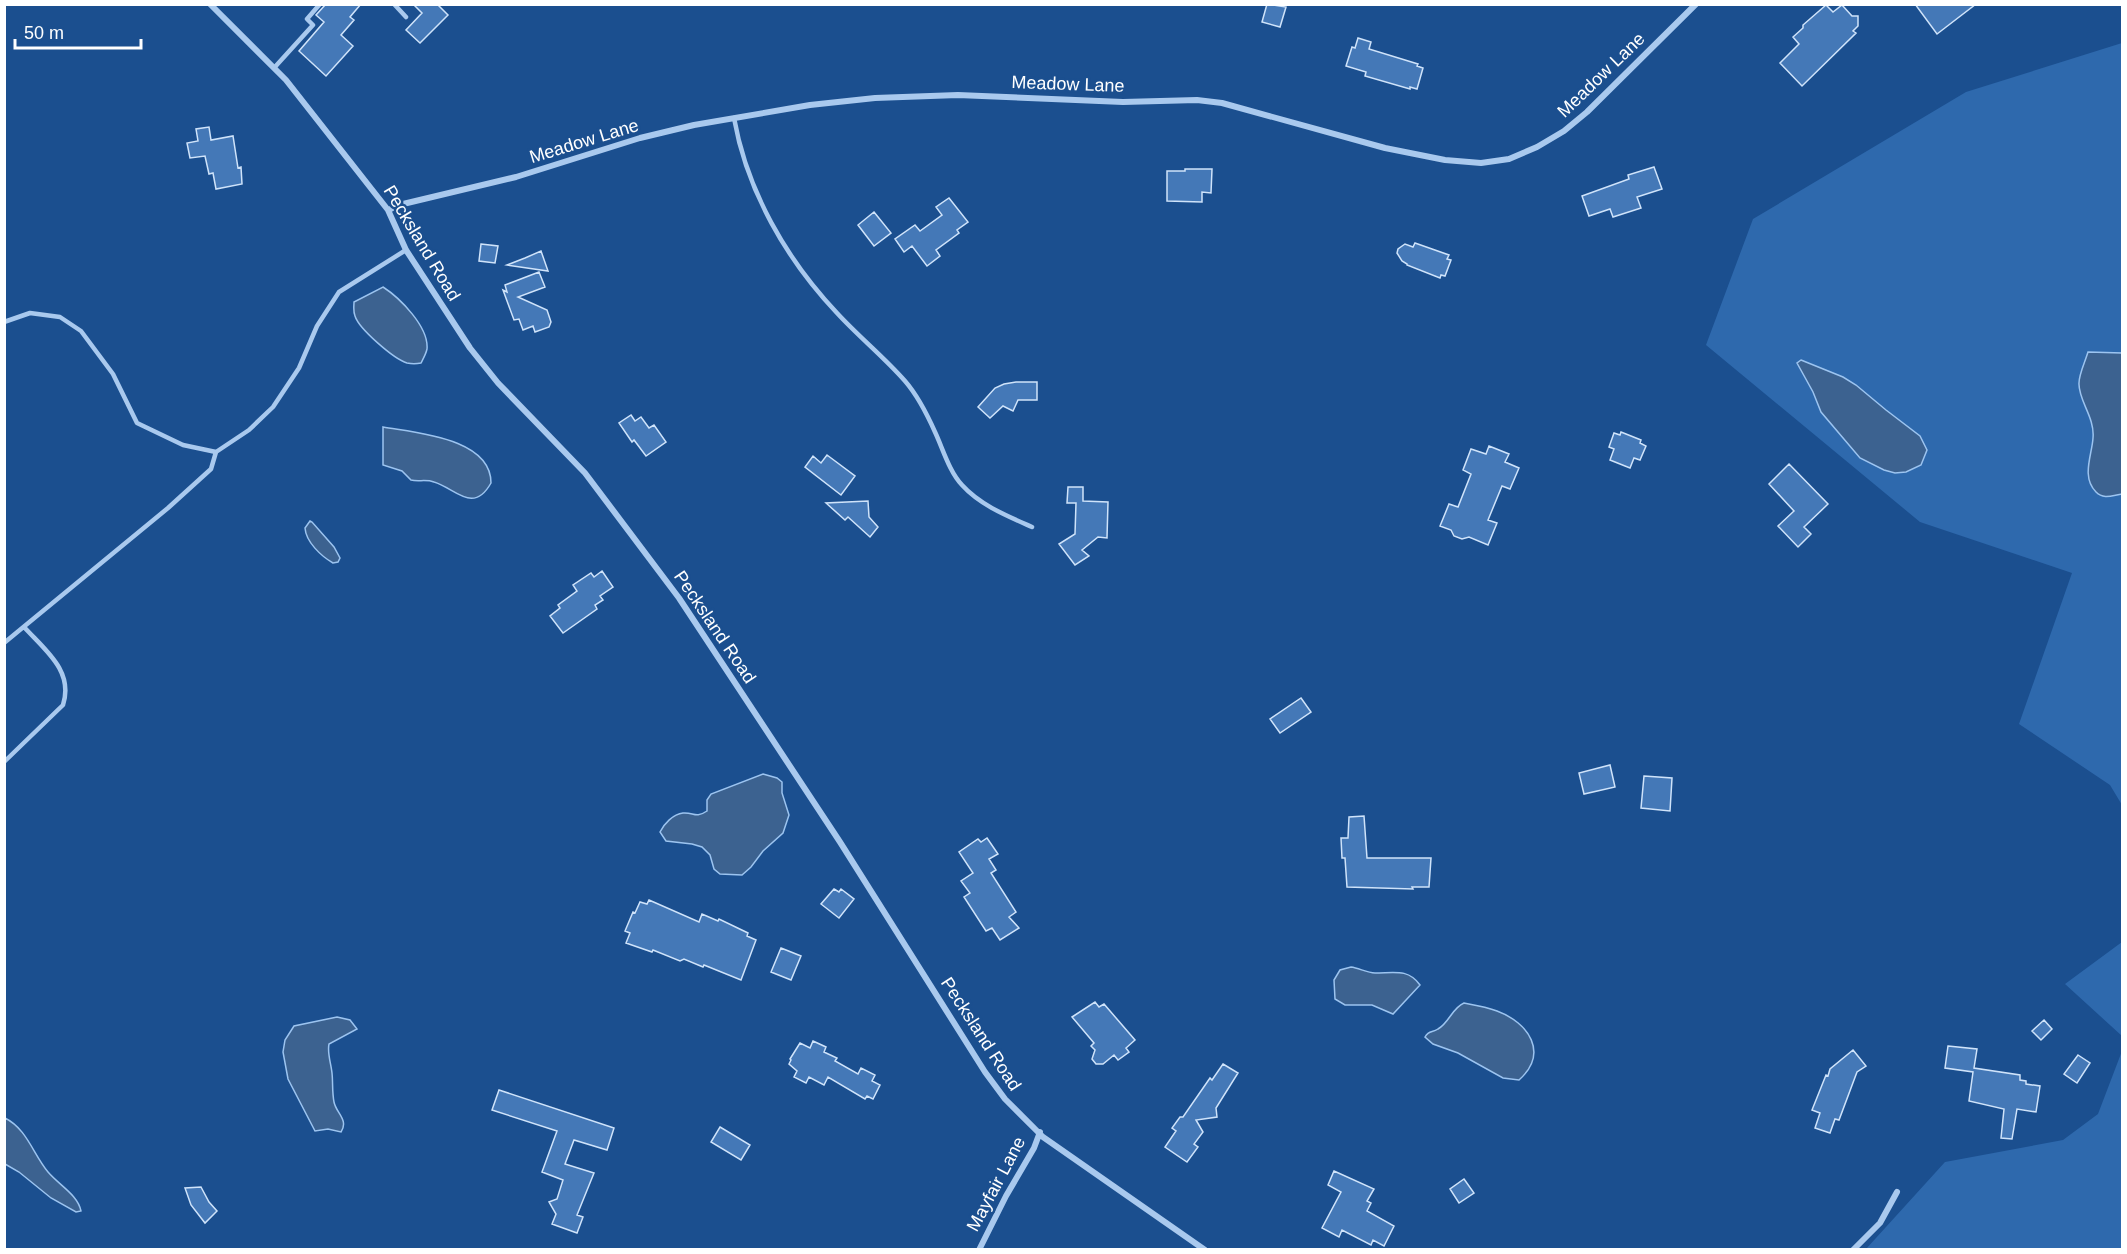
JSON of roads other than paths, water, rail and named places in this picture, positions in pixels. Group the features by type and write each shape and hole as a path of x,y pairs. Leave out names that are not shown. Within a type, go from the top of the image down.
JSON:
{"street":[{"name":"Pecksland Road","path":"210,4 286,80 388,210 406,250 470,348 505,390 585,472 678,598 840,843 985,1072 1010,1106 1043,1137 1205,1250"},
{"name":"Meadow Lane","path":"388,210 403,204 516,177 640,138 694,125 810,105 910,97 958,95 1124,102 1197,100 1222,103 1385,148 1445,160 1481,163 1509,159 1537,147 1564,131 1587,112 1696,4"},
{"name":"Mayfair Lane","path":"979,1250 1006,1196 1034,1148 1040,1132"},
{"path":"1853,1250 1880,1223 1897,1192"}],"lane":[{"path":"274,68 313,25 307,20 320,4"},
{"path":"394,4 406,16"},
{"path":"734,118 747,171 776,232 790,255 838,315 906,382 927,413 951,468 961,484 976,498 1032,527"},
{"path":"4,643 211,469 216,452 249,430 273,407 299,368 317,326 339,292 406,250"},
{"path":"4,322 30,313 60,317 81,331 113,374 137,423 183,445 216,452"},
{"path":"4,762 63,705 67,693 65,678 55,661 24,627"}]}
